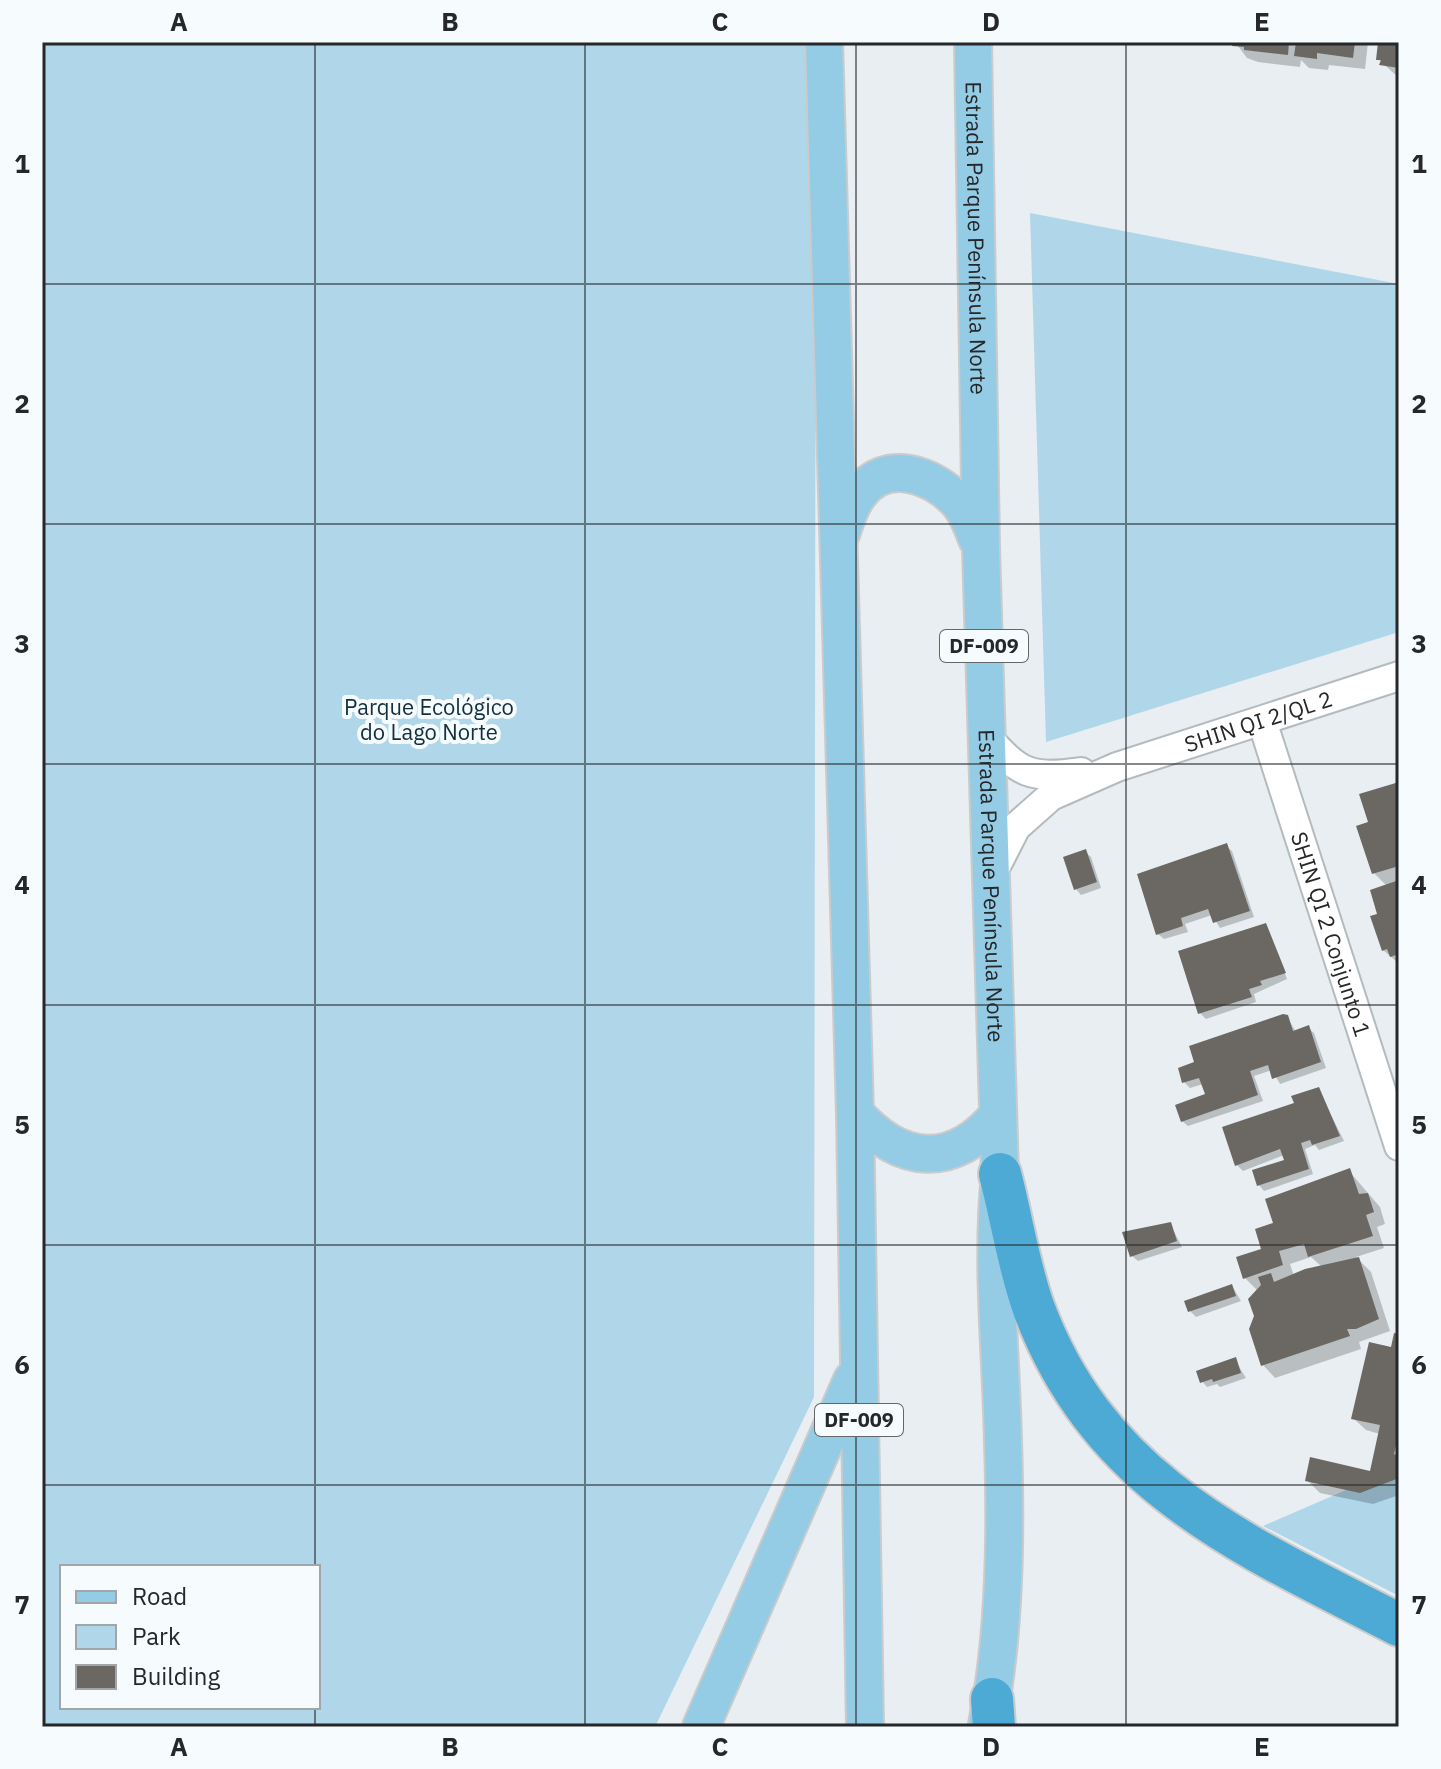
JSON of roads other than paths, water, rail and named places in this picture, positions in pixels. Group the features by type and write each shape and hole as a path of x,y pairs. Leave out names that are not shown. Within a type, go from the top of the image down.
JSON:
{"highway":[{"path":"1000,1174 1035,1312 1066,1376 1100,1427 1125,1456 1159,1486 1236,1540 1399,1625"}],"main road":[{"name":"DF-009","path":"824,42 855,1113 865,1727"},
{"name":"Estrada Parque Península Norte","path":"973,42 981,548 1000,1174 994,1268 1003,1440 1004,1541 991,1718"},
{"path":"839,538 860,491 882,477 911,473 924,477 957,501 981,548"},
{"path":"855,1113 892,1146 923,1153 940,1153 971,1143 998,1115"},
{"path":"701,1727 857,1367"}],"street":[{"name":"SHIN QI 2/QL 2","path":"991,875 1016,827 1033,808 1051,796 1117,767 1399,676"},
{"name":"SHIN QI 2 Conjunto 1","path":"1262,721 1399,1146"},
{"name":"SHIN QI 2/QL 2","path":"986,736 1012,765 1028,774 1046,777 1117,767"}],"park label":[{"name":"Parque Ecológico do Lago Norte","path":"429,720"}]}
